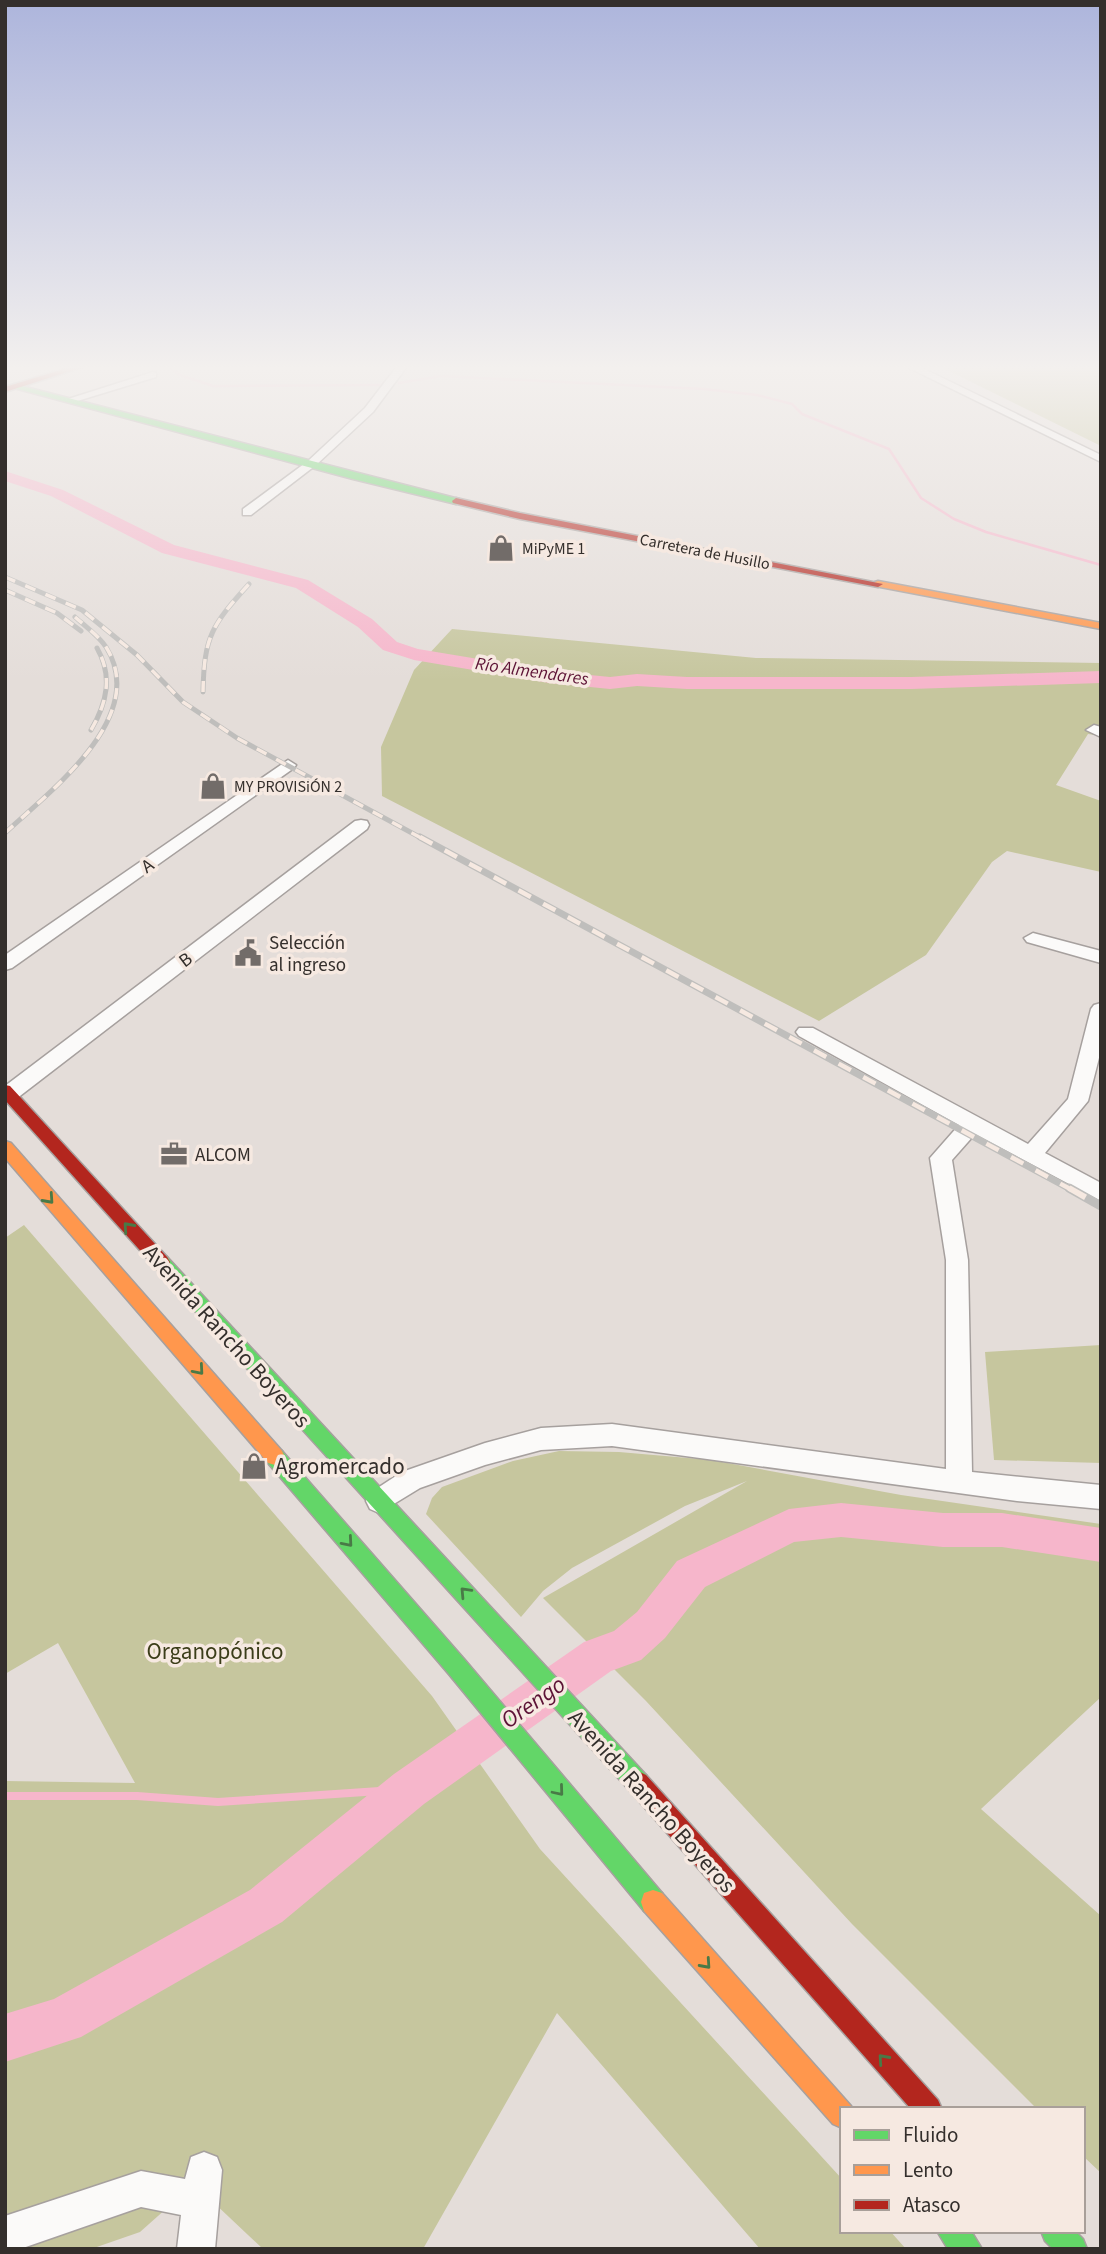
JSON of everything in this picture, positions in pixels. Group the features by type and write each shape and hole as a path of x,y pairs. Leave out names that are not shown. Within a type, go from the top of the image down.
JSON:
{"main road":[{"name":"Carretera de Husillo","path":"340,470 520,516 1101,626"},
{"name":"Avenida Rancho Boyeros","path":"7,1092 379,1501 512,1642 927,2107"},
{"name":"Avenida Rancho Boyeros","path":"5,1147 456,1666 675,1929 840,2113"},
{"path":"953,2233 968,2249"},
{"path":"1057,2233 1073,2249"}],"street":[{"path":"247,512 302,470"},
{"name":"A","path":"5,964 288,765"},
{"name":"B","path":"7,1092 361,825"},
{"path":"1032,938 1101,957"},
{"path":"1031,1155 1078,1101 1101,1009"},
{"path":"806,1032 1101,1192"},
{"path":"960,1482 957,1260 941,1158 973,1124"},
{"path":"379,1501 411,1480 485,1454 541,1439 612,1435 960,1482 1101,1497"},
{"path":"5,2235 141,2189 203,2185 196,2249"}],"green space":[{"path":"452,629 756,658 1101,663 1101,736 1088,734 1056,785 1101,801 1101,872 1007,851 992,862 926,955 819,1021 382,796 381,747 414,670"},
{"name":"Organopónico","path":"24,1225 432,1696 540,1849 840,2177 840,2233 892,2233 906,2249 760,2249 557,2013 423,2249 263,2249 194,2184 140,2232 91,2249 5,2249 5,1781 135,1783 58,1643 5,1674 5,1238"},
{"path":"1101,1345 1101,1463 994,1460 985,1352"},
{"path":"559,1451 619,1452 711,1460 901,1495 1101,1524 1101,1697 981,1809 1101,1916 1101,2173 1085,2158 1085,2107 1035,2107 852,1924 646,1701 543,1598 747,1481 685,1506 572,1568 543,1591 521,1617 426,1514 432,1498 442,1487 513,1461"}],"waterway":[{"path":"903,470 921,498 954,519 986,532 1101,565"},
{"name":"Río Almendares","path":"5,476 57,493 168,549 302,584 365,623 390,646 414,654 550,677 610,683 637,680 687,683 911,683 1101,677"},
{"name":"Orengo","path":"5,2038 64,2020 266,1906 409,1789 598,1656 627,1646 651,1625 691,1574 789,1526 841,1520 943,1530 1002,1530 1101,1545"},
{"path":"5,1796 137,1796 218,1802 409,1789"}],"railway":[{"path":"5,577 82,610 137,655 183,702 237,738 423,839"},
{"path":"203,692 205,657 212,632 226,610 249,584"},
{"path":"5,590 57,613 81,631"},
{"path":"5,833 46,796 89,750 105,726 115,700 116,673 106,647 75,617"},
{"path":"91,730 101,710 106,689 105,669 97,648"},
{"path":"420,837 1072,1190"},
{"path":"1069,1188 1101,1206"}],"traffic: fast":[{"path":"331,470 456,501"},
{"path":"161,1262 638,1783"},
{"path":"275,1457 456,1666 653,1902"},
{"path":"953,2233 968,2249"},
{"path":"1057,2233 1073,2249"}],"traffic: slow":[{"path":"878,584 1101,626"},
{"path":"5,1147 275,1457"},
{"path":"653,1902 840,2113"}],"traffic: jam":[{"path":"456,501 520,516 878,584"},
{"path":"5,1090 161,1262"},
{"path":"638,1783 927,2107"}],"place":[{"name":"MiPyME 1","path":"501,548"},
{"name":"MY PROVISiÓN 2","path":"213,786"},
{"name":"Selección al ingreso","path":"248,953"},
{"name":"ALCOM","path":"174,1154"},
{"name":"Agromercado","path":"254,1466"}]}
